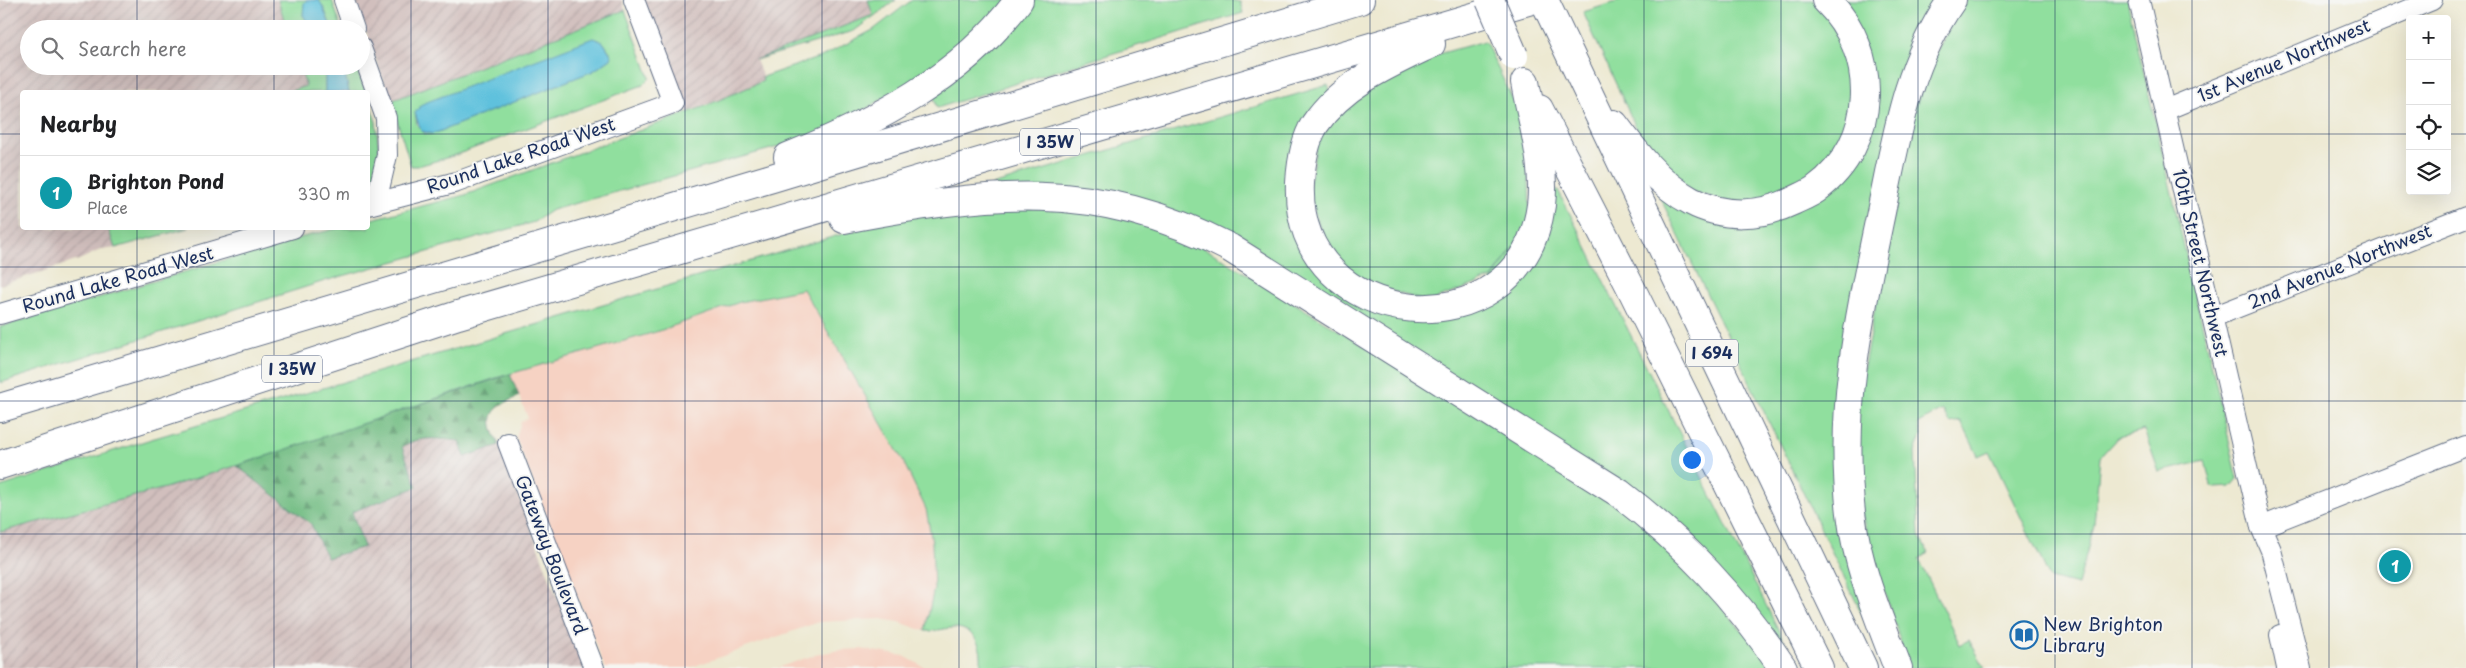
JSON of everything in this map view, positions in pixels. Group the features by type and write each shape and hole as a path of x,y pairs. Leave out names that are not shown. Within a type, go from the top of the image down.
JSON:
{"highway":[{"path":"468,269 695,185 782,159 873,119 911,98 954,68 988,37 1019,0"},
{"name":"I 35W","path":"0,408 1360,0"},
{"name":"I 694","path":"1544,0 1863,668"},
{"path":"1582,80 1652,171 1686,198 1714,210 1735,214 1763,211 1782,206 1808,194 1827,180 1857,139 1861,126 1865,89 1861,55 1848,26 1826,0"},
{"path":"1898,668 1861,564 1851,515 1847,455 1850,380 1858,328 1905,102 1924,45 1952,0"},
{"path":"1511,2 1367,76 1333,104 1314,126 1301,170 1300,192 1304,224 1319,255 1351,288 1380,302 1422,310 1445,307 1482,295 1504,278 1520,260 1533,239 1540,206 1541,174 1525,82"},
{"name":"I 35W","path":"0,465 449,318 1511,2"},
{"name":"I 694","path":"1511,2 1514,56 1525,82 1630,286 1819,668"},
{"path":"586,277 842,219 957,200 1006,196 1080,199 1133,210 1179,225 1230,248 1619,493 1652,519 1701,564 1744,613 1783,668"}],"street":[{"path":"344,0 351,20"},
{"name":"Round Lake Road West","path":"372,204 457,182 673,103 634,0"},
{"name":"10th Street Northwest","path":"2139,0 2261,527 2262,548 2287,668"},
{"name":"1st Avenue Northwest","path":"2165,110 2432,0"},
{"path":"370,73 386,118 387,155 372,204"},
{"name":"2nd Avenue Northwest","path":"2213,317 2466,217"},
{"name":"Round Lake Road West","path":"0,314 286,230"},
{"name":"Gateway Boulevard","path":"508,443 594,668"},
{"path":"2261,527 2466,446"},
{"name":"10th Street Northwest","path":"2261,527 2271,550 2301,668"}],"shaded area":[{"path":"0,0 278,0 284,20 20,20 20,75 302,75 306,86 293,90 20,90 20,230 109,230 115,248 100,250 79,260 0,285"},
{"path":"355,0 622,0 625,10 391,101 370,42 370,20 362,20"},
{"path":"644,0 868,0 873,15 756,60 764,81 688,112"},
{"path":"804,289 902,459 926,509 932,542 934,588 925,631 899,622 881,619 819,622 689,668 605,668 516,438 521,422 528,418 510,374 659,331 760,296"},
{"path":"428,439 499,445 584,668 0,668 0,532 237,466 311,525 327,558 351,512 417,487 402,447 410,442"},
{"path":"861,649 904,656 926,668 777,668 815,655 839,650"}],"green space":[{"path":"278,0 307,0 303,15 306,20 284,20"},
{"path":"318,0 332,0 339,20 329,20 324,8"},
{"path":"868,0 896,0 854,31 755,60 873,15"},
{"path":"912,0 1008,0 960,54 821,135 552,210 534,222 325,281 0,383 0,327 295,239 331,230 370,230 370,219 465,195 703,107 763,81 762,77 821,57 873,30"},
{"path":"1026,0 1230,0 1240,2 1243,13 937,108 932,91"},
{"path":"1623,0 1813,0 1844,36 1857,99 1840,149 1806,185 1738,205 1690,191 1643,143 1583,12"},
{"path":"1835,0 1945,0 1844,383 1878,647 1656,189 1781,214 1870,116"},
{"path":"1967,0 2127,0 2238,479 2231,487 2215,488 2211,485 2205,461 2159,472 2144,430 2118,437 2100,457 2094,525 2078,585 2050,578 1989,451 1978,456 1961,421 1950,423 1943,410 1918,423 1921,435 1915,452 1919,536 1928,553 1919,559 1960,645 1969,640 1985,668 1909,668 1868,541 1856,485 1854,418 1910,124 1941,44"},
{"path":"625,10 650,78 643,85 453,156 418,166 411,166 391,101","holes":["603,42 610,52 611,59 593,71 433,134 425,134 417,125 415,113"]},
{"path":"1485,41 1521,117 1528,138 1530,224 1492,278 1428,302 1352,279 1328,251 1308,193 1317,142 1355,92 1438,54"},
{"path":"302,75 325,75 325,90 293,90 306,86"},
{"path":"345,75 359,75 365,90 349,90"},
{"path":"1328,85 1333,98 1293,170 1347,292 1475,305 1551,191 1558,190 1791,655 1786,657 1692,547 1229,242 992,185"},
{"path":"370,104 376,122 381,173 370,176"},
{"path":"1071,206 1180,233 1636,513 1776,668 980,668 980,648 978,642 970,633 957,628 925,631 934,588 932,542 926,509 902,459 803,289 740,302 659,331 499,377 280,452 165,488 0,532 0,487 148,440 903,216"},
{"path":"109,230 181,230 115,248"},
{"path":"510,374 519,396 496,409 493,414 492,427 499,445 465,457 459,441 422,439 402,447 417,487 352,512 364,547 327,558 311,524 237,466"}],"water":[{"path":"307,0 318,0 328,20 306,20 303,15 304,3"},
{"path":"593,38 603,42 612,56 611,59 593,71 433,134 421,131 415,113 422,104"},
{"path":"325,75 345,75 349,90 325,90"}],"place":[{"name":"Brighton Pond","path":"2395,566"},
{"name":"New Brighton Library","path":"2024,635"}]}
